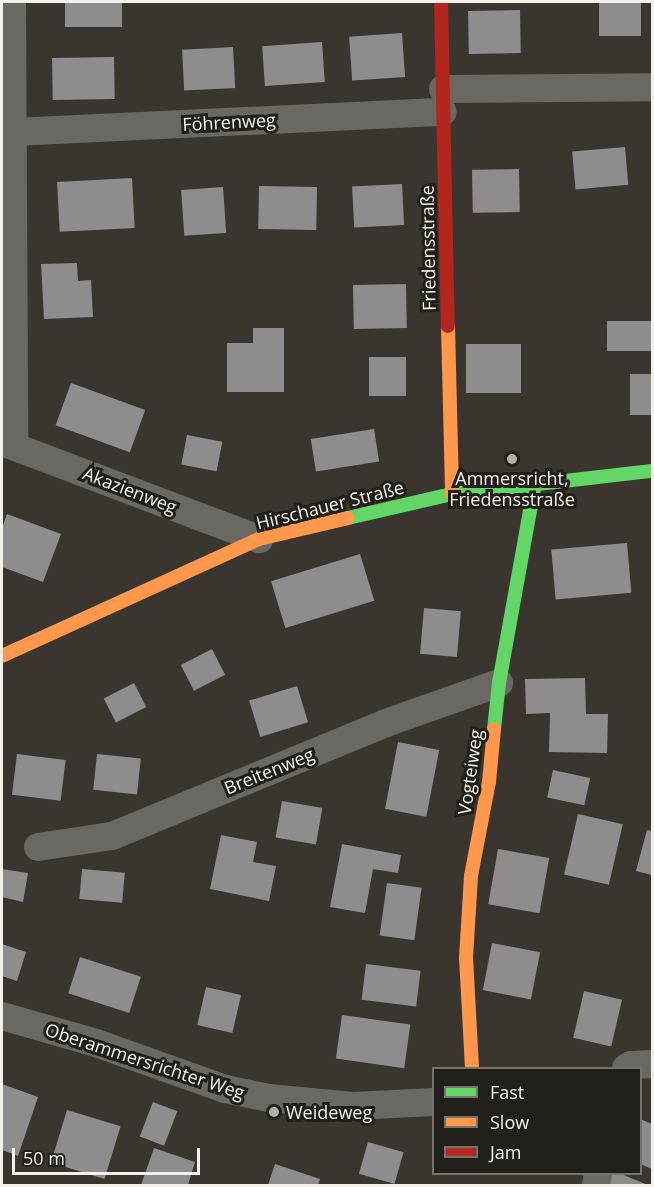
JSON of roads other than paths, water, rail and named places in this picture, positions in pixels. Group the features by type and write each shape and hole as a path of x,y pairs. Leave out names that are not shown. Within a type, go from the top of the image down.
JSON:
{"street":[{"path":"8,444 14,132 12,2"},
{"name":"Friedensstraße","path":"441,2 452,494"},
{"name":"Föhrenweg","path":"14,132 652,87"},
{"name":"Akazienweg","path":"8,444 259,539"},
{"name":"Hirschauer Straße","path":"2,656 259,539 452,494 652,471"},
{"name":"Vogteiweg","path":"472,1067 466,946 471,876 489,782 499,683 535,483"},
{"name":"Breitenweg","path":"38,846 112,836 386,723 499,683"},
{"name":"Oberammersrichter Weg","path":"2,1016 96,1043 225,1089 268,1098 353,1106 432,1102"},
{"path":"628,1067 652,1064"}],"place":[{"name":"Ammersricht, Friedensstraße","path":"512,459"},
{"name":"Weideweg","path":"274,1112"}]}
